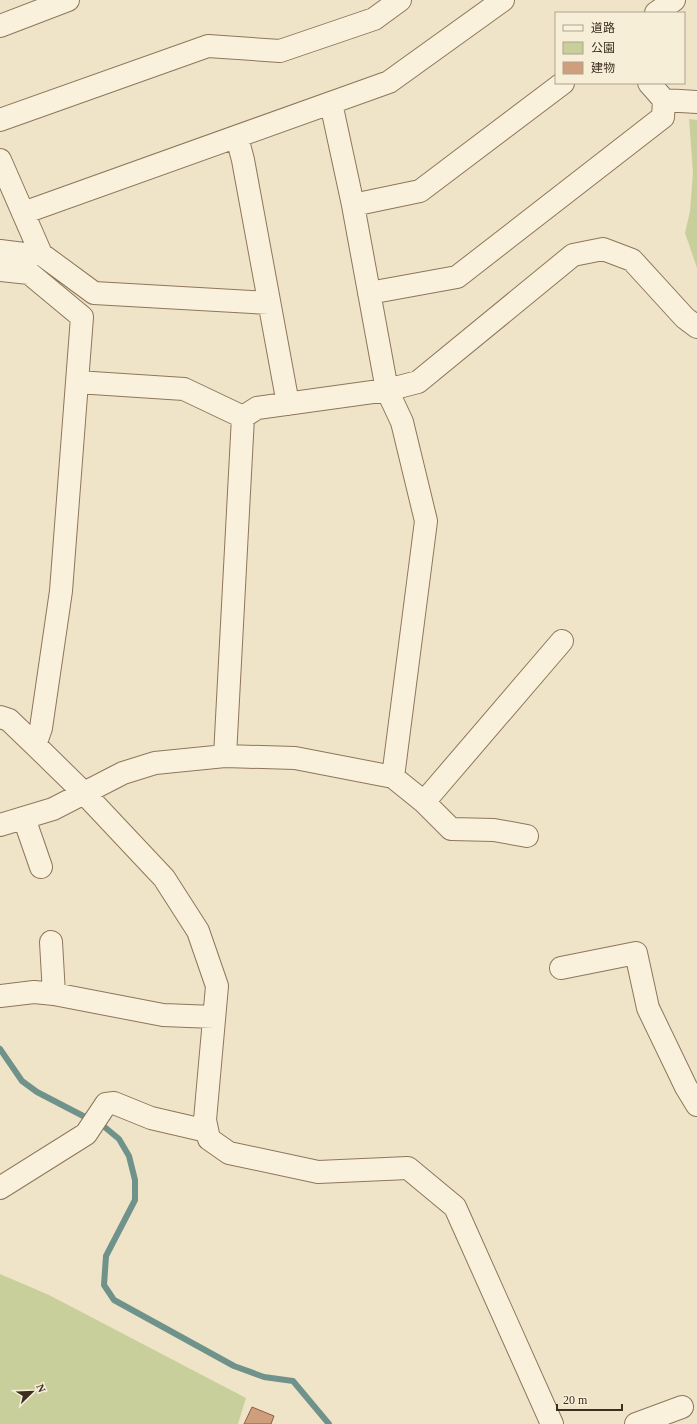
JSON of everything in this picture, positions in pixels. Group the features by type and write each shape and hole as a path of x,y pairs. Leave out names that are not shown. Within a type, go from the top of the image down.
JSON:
{"street":[{"path":"0,26 68,0"},
{"path":"0,120 208,46 280,51 374,19 400,0"},
{"path":"23,213 389,82 503,0"},
{"path":"657,12 674,0"},
{"path":"353,205 420,190 562,84"},
{"path":"369,292 457,277 664,117 664,100 650,84"},
{"path":"664,100 697,102"},
{"path":"331,103 353,205 387,390 402,422 426,521 393,777"},
{"path":"237,137 243,160 288,404"},
{"path":"0,160 41,254 94,293 269,303"},
{"path":"243,417 257,408 387,390 418,382 573,255 603,249 632,260 685,318 697,328"},
{"path":"0,251 24,254 41,254"},
{"path":"0,270 29,273 82,317 61,591 41,728 35,745"},
{"path":"77,382 184,389 243,417"},
{"path":"224,756 243,417"},
{"path":"424,802 562,641"},
{"path":"0,717 9,720 84,793 164,878 198,931 217,986 205,1120 209,1139 229,1153 318,1172 408,1168 456,1207 552,1424"},
{"path":"0,825 53,809 122,773 155,763 224,756 295,758 393,777 424,802 451,829 494,830 527,836"},
{"path":"24,818 42,867"},
{"path":"51,942 54,994"},
{"path":"561,968 636,953 648,1008 686,1087 697,1105"},
{"path":"0,996 34,992 54,994 163,1015 214,1017"},
{"path":"0,1188 86,1134 106,1104 114,1103 151,1118 207,1131"},
{"path":"636,1424 682,1407"}],"green space":[{"path":"689,119 697,120 697,268 685,233 690,211 693,173"},
{"path":"0,1274 49,1295 246,1398 238,1424 0,1424"}],"building":[{"path":"252,1407 274,1416 271,1424 244,1424"}],"waterway":[{"path":"0,1049 22,1081 37,1092 89,1119"},
{"path":"101,1124 119,1139 129,1156 135,1180 135,1200 106,1256 104,1285 114,1300 234,1366 264,1377 293,1381 329,1424"}]}
